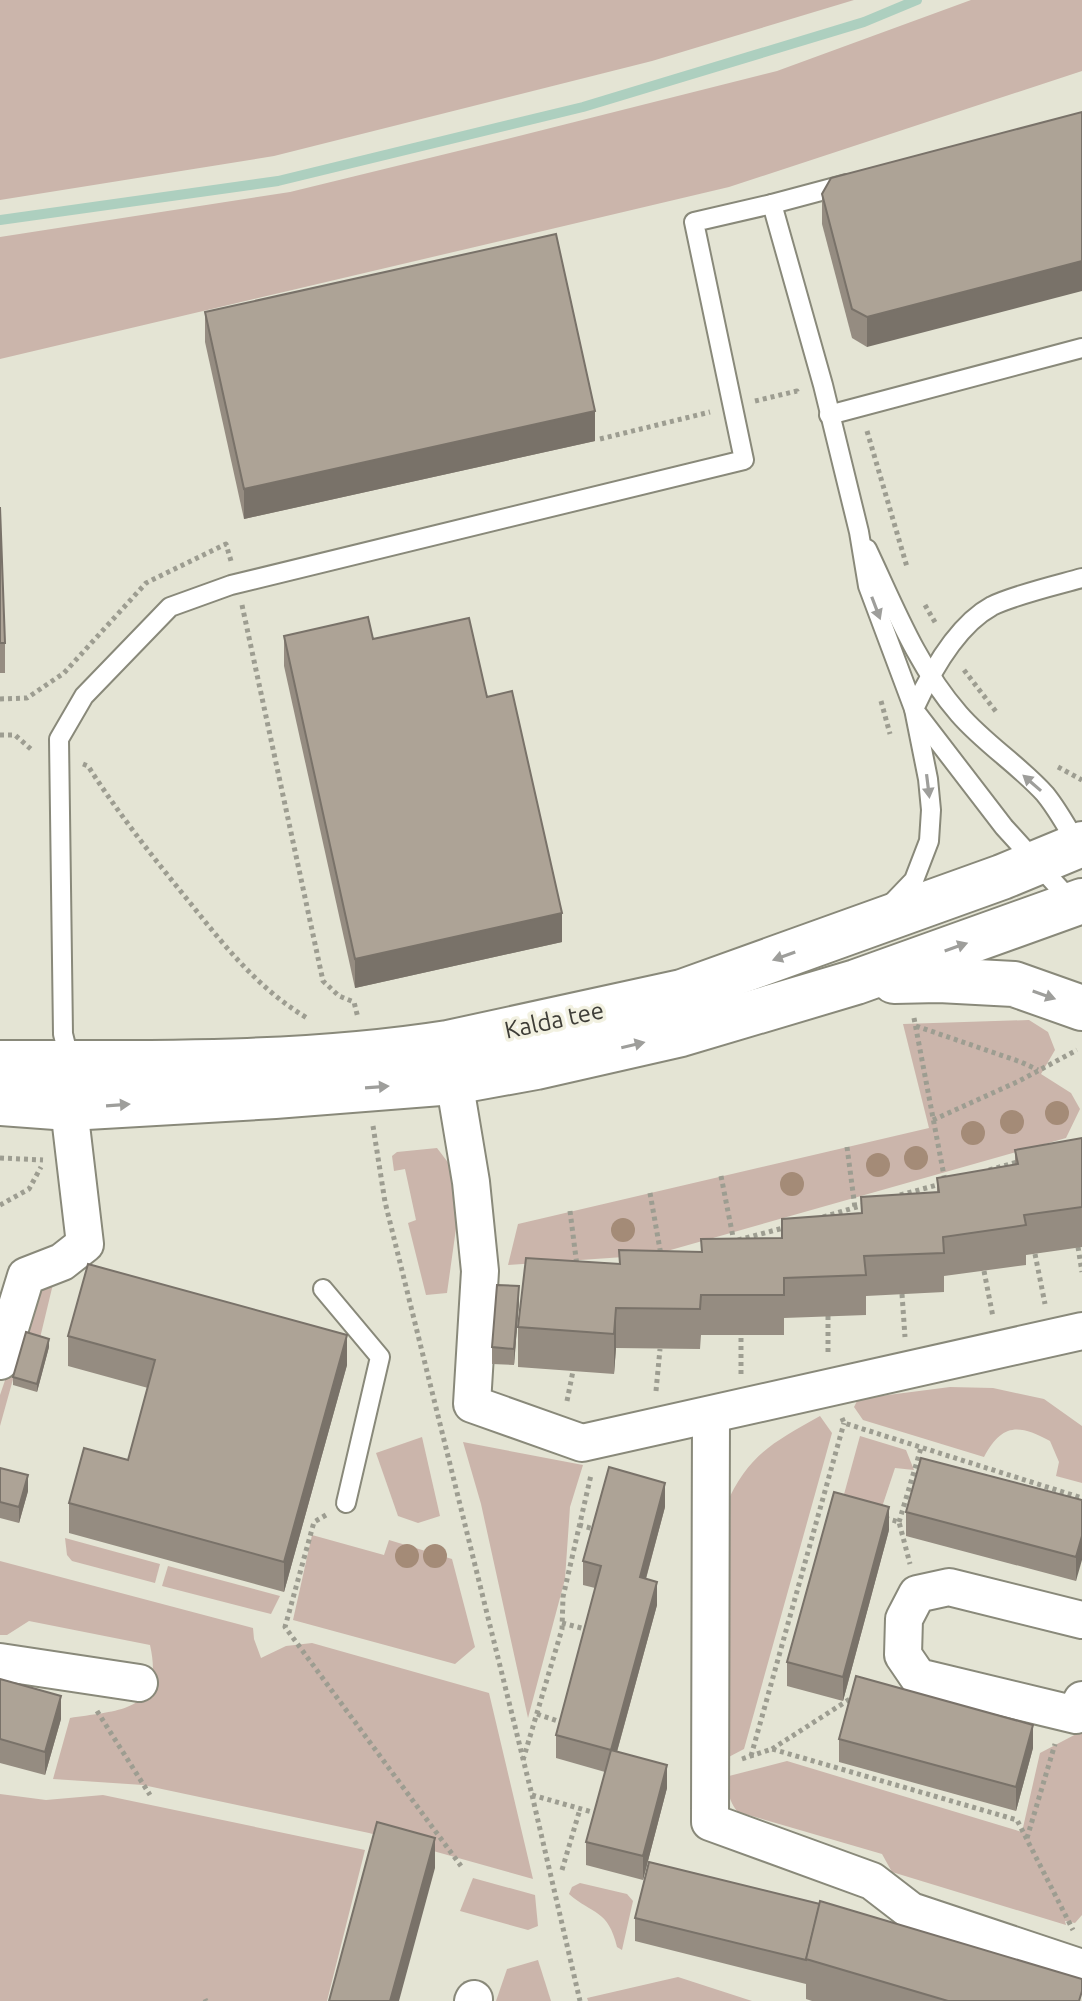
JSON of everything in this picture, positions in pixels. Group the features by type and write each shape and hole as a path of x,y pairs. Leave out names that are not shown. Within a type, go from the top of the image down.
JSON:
{"street":[{"name":"Kalda tee","path":"451,1063 682,992 1081,847"},
{"path":"1080,909 1072,877 1081,847"},
{"name":"Kalda tee","path":"0,1063 273,1060 363,1055 536,1067 681,1034 856,982 1080,909"},
{"path":"856,982 939,980 1014,984 1082,1008"},
{"name":"Kalda tee","path":"0,1103 69,1108 363,1055"},
{"path":"451,1063 471,1182 480,1271 472,1404 582,1443 1067,1334"},
{"path":"0,1361 26,1276 62,1262 85,1244 69,1108 70,1064"},
{"path":"711,1416 710,1822 872,1881 911,1911 1077,1967"},
{"path":"1073,1706 918,1677 903,1655 904,1619 917,1594 949,1587 1082,1620"},
{"path":"0,1662 139,1683"}],"lane":[{"path":"125,1044 70,1064 63,1034 59,739 84,696 170,607 237,583 744,460 694,222 860,181"},
{"path":"772,204 859,532 868,586 914,709 928,779 931,810 929,841 914,880 893,903 847,933"},
{"path":"829,415 1082,348"},
{"path":"859,532 909,640 930,675 958,713 1044,793 1081,847"},
{"path":"914,709 930,675 949,646 992,606 1082,578"},
{"path":"914,709 1004,827 1080,909"},
{"path":"225,1043 270,1043 363,1055"},
{"path":"323,1289 380,1357 346,1503"}],"path":[{"path":"600,439 797,391 801,406"},
{"path":"860,406 911,580"},
{"path":"0,699 27,698 64,673 146,583 226,544 323,981 339,996 354,1002 385,1202 580,2001"},
{"path":"918,593 974,685 1003,720"},
{"path":"880,699 891,736"},
{"path":"0,735 15,735 31,751 59,750 88,766 119,815 230,953 278,1001 318,1025"},
{"path":"1050,760 1082,780"},
{"path":"913,1009 945,1183"},
{"path":"916,1026 1039,1071"},
{"path":"933,1120 1077,1050"},
{"path":"847,1147 855,1208"},
{"path":"980,1172 1035,1157"},
{"path":"0,1205 29,1189 46,1160"},
{"path":"721,1176 734,1253"},
{"path":"895,1197 956,1180"},
{"path":"650,1193 662,1259 651,1262"},
{"path":"817,1219 868,1204"},
{"path":"570,1211 576,1278"},
{"path":"720,1244 791,1226"},
{"path":"1078,1247 1082,1272"},
{"path":"1035,1254 1067,1334"},
{"path":"564,1267 592,1265"},
{"path":"984,1271 1000,1350"},
{"path":"751,1756 844,1423 829,1389"},
{"path":"844,1423 1082,1498"},
{"path":"523,1760 562,1623 563,1597 601,1439"},
{"path":"917,1594 899,1522 921,1448"},
{"path":"346,1503 314,1522 285,1627 461,1866"},
{"path":"884,1517 899,1522"},
{"path":"579,1525 599,1530"},
{"path":"562,1623 590,1630"},
{"path":"73,1673 150,1795"},
{"path":"710,1769 772,1749 858,1693"},
{"path":"1027,1838 1073,1706"},
{"path":"537,1714 565,1723"},
{"path":"772,1749 1017,1820 1078,1938 1077,1967"},
{"path":"532,1795 600,1814"},
{"path":"562,1870 580,1809"}],"shaded area":[{"path":"0,0 854,0 652,61 274,156 0,200"},
{"path":"971,0 1082,0 1082,71 729,187 0,359 0,237 290,192 777,71"},
{"path":"1029,1020 1048,1032 1055,1050 1041,1074 1071,1093 1080,1109 1066,1138 653,1255 508,1265 518,1224 929,1128 903,1024"},
{"path":"437,1148 453,1169 459,1207 447,1293 426,1295 408,1223 416,1220 405,1169 394,1171 392,1156 397,1152"},
{"path":"53,1284 40,1338 25,1336 0,1426 0,1395 32,1301 40,1286"},
{"path":"950,1387 993,1388 1044,1399 1082,1426 1082,1483 1056,1476 1059,1462 1050,1441 1029,1432 1012,1430 1005,1433 984,1457 863,1420 854,1407 857,1401 865,1398"},
{"path":"820,1416 832,1433 744,1749 723,1760 725,1507 743,1475 763,1452"},
{"path":"860,1436 906,1450 914,1470 895,1468 881,1510 843,1498"},
{"path":"422,1437 440,1516 418,1523 398,1516 376,1453"},
{"path":"463,1442 583,1465 570,1507 565,1579 528,1718 481,1504"},
{"path":"312,1535 384,1555 389,1540 452,1559 475,1647 455,1664 293,1620"},
{"path":"65,1538 160,1564 155,1583 72,1561 67,1555"},
{"path":"0,1561 253,1628 261,1658 286,1646 312,1643 489,1693 533,1879 369,1833 143,1785 53,1779 70,1718 121,1709 134,1704 144,1695 151,1684 153,1667 150,1645 29,1621 7,1635 0,1635"},
{"path":"168,1566 280,1596 271,1614 162,1586"},
{"path":"1082,1731 1082,1915 1075,1923 1065,1921 1066,1925 892,1872 882,1854 738,1812 728,1790 729,1776 787,1761 1022,1832 1040,1753"},
{"path":"0,1794 46,1800 103,1795 365,1850 327,2001 0,2001"},
{"path":"473,1878 535,1895 538,1926 528,1930 460,1911"},
{"path":"580,1883 627,1894 633,1901 622,1950 617,1947 604,1919 569,1894 572,1887"},
{"path":"538,1960 551,2001 496,2001 507,1969"},
{"path":"678,1977 752,2001 588,2001 587,1998"}],"building":[{"path":"1082,112 1082,261 867,317 852,309 822,194 831,178"},
{"path":"556,234 595,411 244,489 205,312"},
{"path":"0,507 5,643 0,643"},
{"path":"368,617 373,639 469,618 487,697 512,691 562,913 355,959 284,636"},
{"path":"1082,1138 1082,1207 1024,1215 1026,1225 943,1237 944,1253 864,1256 866,1275 784,1278 784,1295 701,1295 700,1309 616,1308 614,1334 518,1327 526,1258 620,1264 619,1250 702,1252 701,1239 782,1238 782,1219 862,1213 861,1197 939,1192 937,1178 1018,1164 1015,1150"},
{"path":"88,1264 347,1335 284,1562 69,1503 84,1448 128,1460 155,1360 68,1336"},
{"path":"497,1285 519,1286 514,1349 492,1347"},
{"path":"26,1332 49,1339 37,1384 13,1377"},
{"path":"921,1458 1082,1500 1082,1536 1076,1557 906,1512"},
{"path":"609,1467 665,1483 640,1577 657,1582 611,1750 556,1735 601,1566 583,1561"},
{"path":"0,1468 28,1475 19,1507 0,1502"},
{"path":"834,1492 889,1507 843,1677 787,1662"},
{"path":"856,1676 1033,1725 1016,1787 839,1739"},
{"path":"0,1679 61,1696 45,1752 0,1739"},
{"path":"611,1750 667,1765 643,1856 586,1842"},
{"path":"377,1822 435,1838 390,2001 329,2001"},
{"path":"649,1862 820,1904 806,1960 635,1918"},
{"path":"820,1901 1082,1979 1079,2001 948,2001 806,1959"}],"waterway":[{"path":"0,220 278,181 583,107 864,22 917,0"}]}
